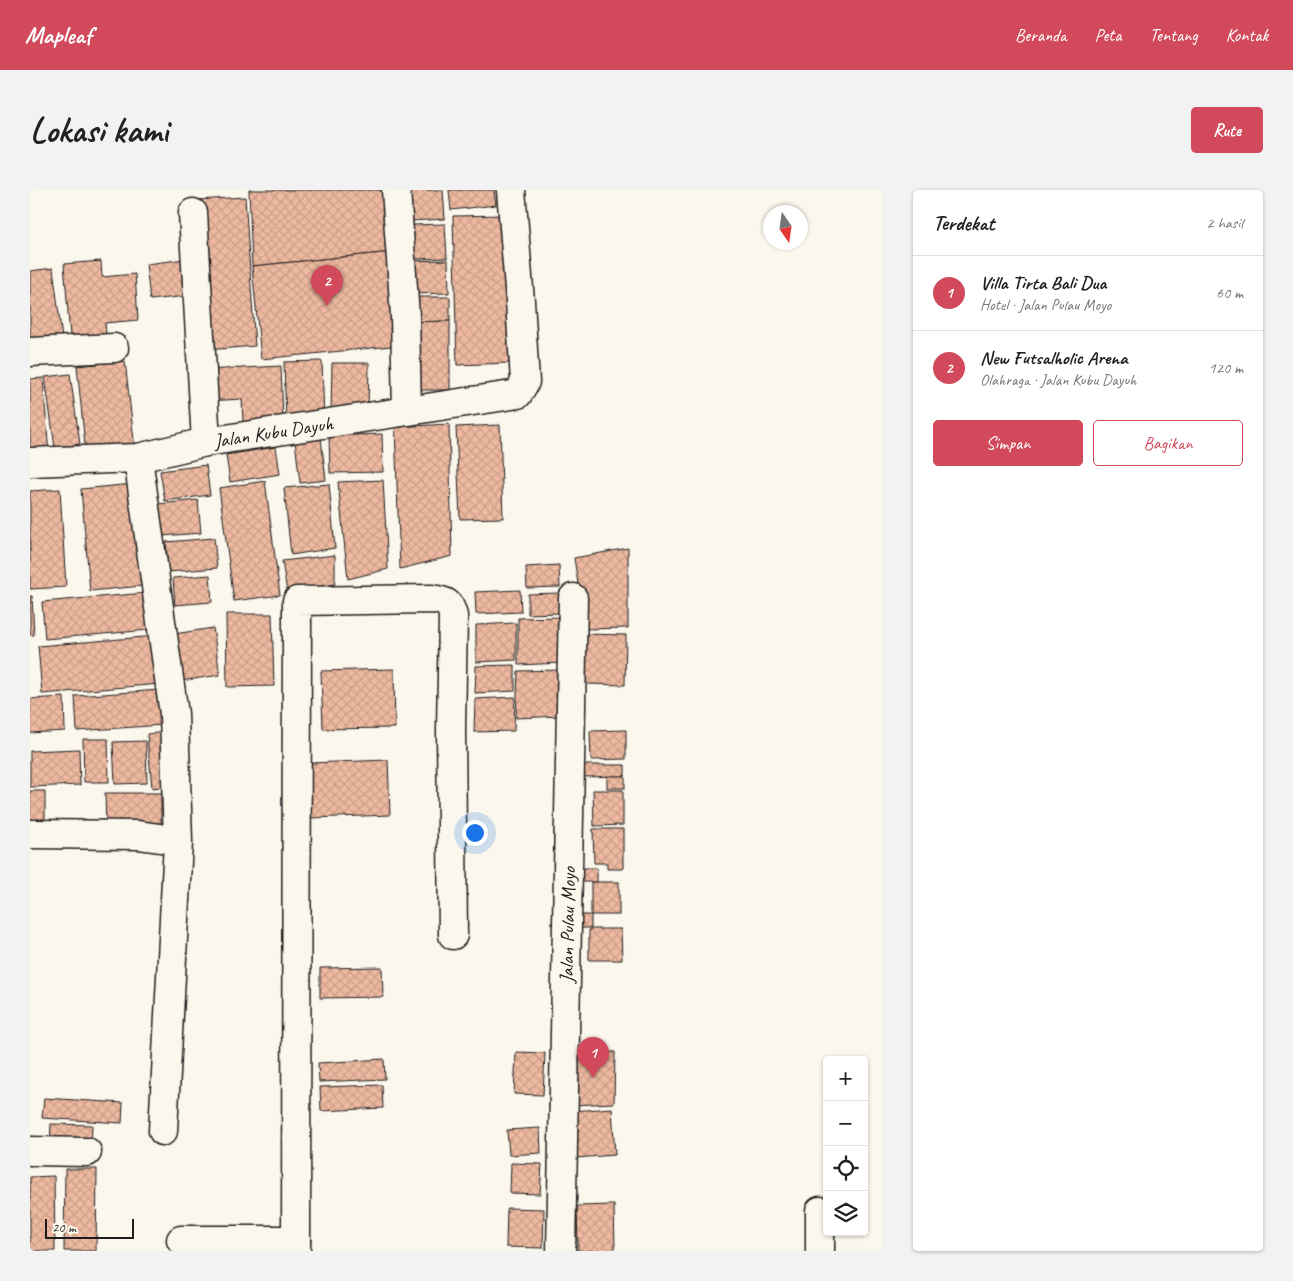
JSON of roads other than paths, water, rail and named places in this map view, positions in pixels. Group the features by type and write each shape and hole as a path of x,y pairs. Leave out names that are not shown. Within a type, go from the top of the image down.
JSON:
{"street":[{"path":"396,190 405,316 406,411"},
{"name":"Jalan Kubu Dayuh","path":"30,462 138,458 206,442 518,394 525,382 511,190"},
{"path":"193,213 206,442"},
{"path":"30,352 114,348"},
{"path":"138,458 174,714 178,842 163,1131"},
{"name":"Jalan Pulau Moyo","path":"561,1251 573,598"},
{"path":"181,1240 296,1245 297,601 432,599 447,602 451,607 453,616 451,729 453,935"},
{"path":"30,834 138,835 167,839"},
{"path":"30,1151 87,1152"},
{"path":"820,1211 820,1251"}],"place":[{"name":"New Futsalholic Arena","path":"327,306"},
{"name":"Villa Tirta Bali Dua","path":"593,1078"}]}
